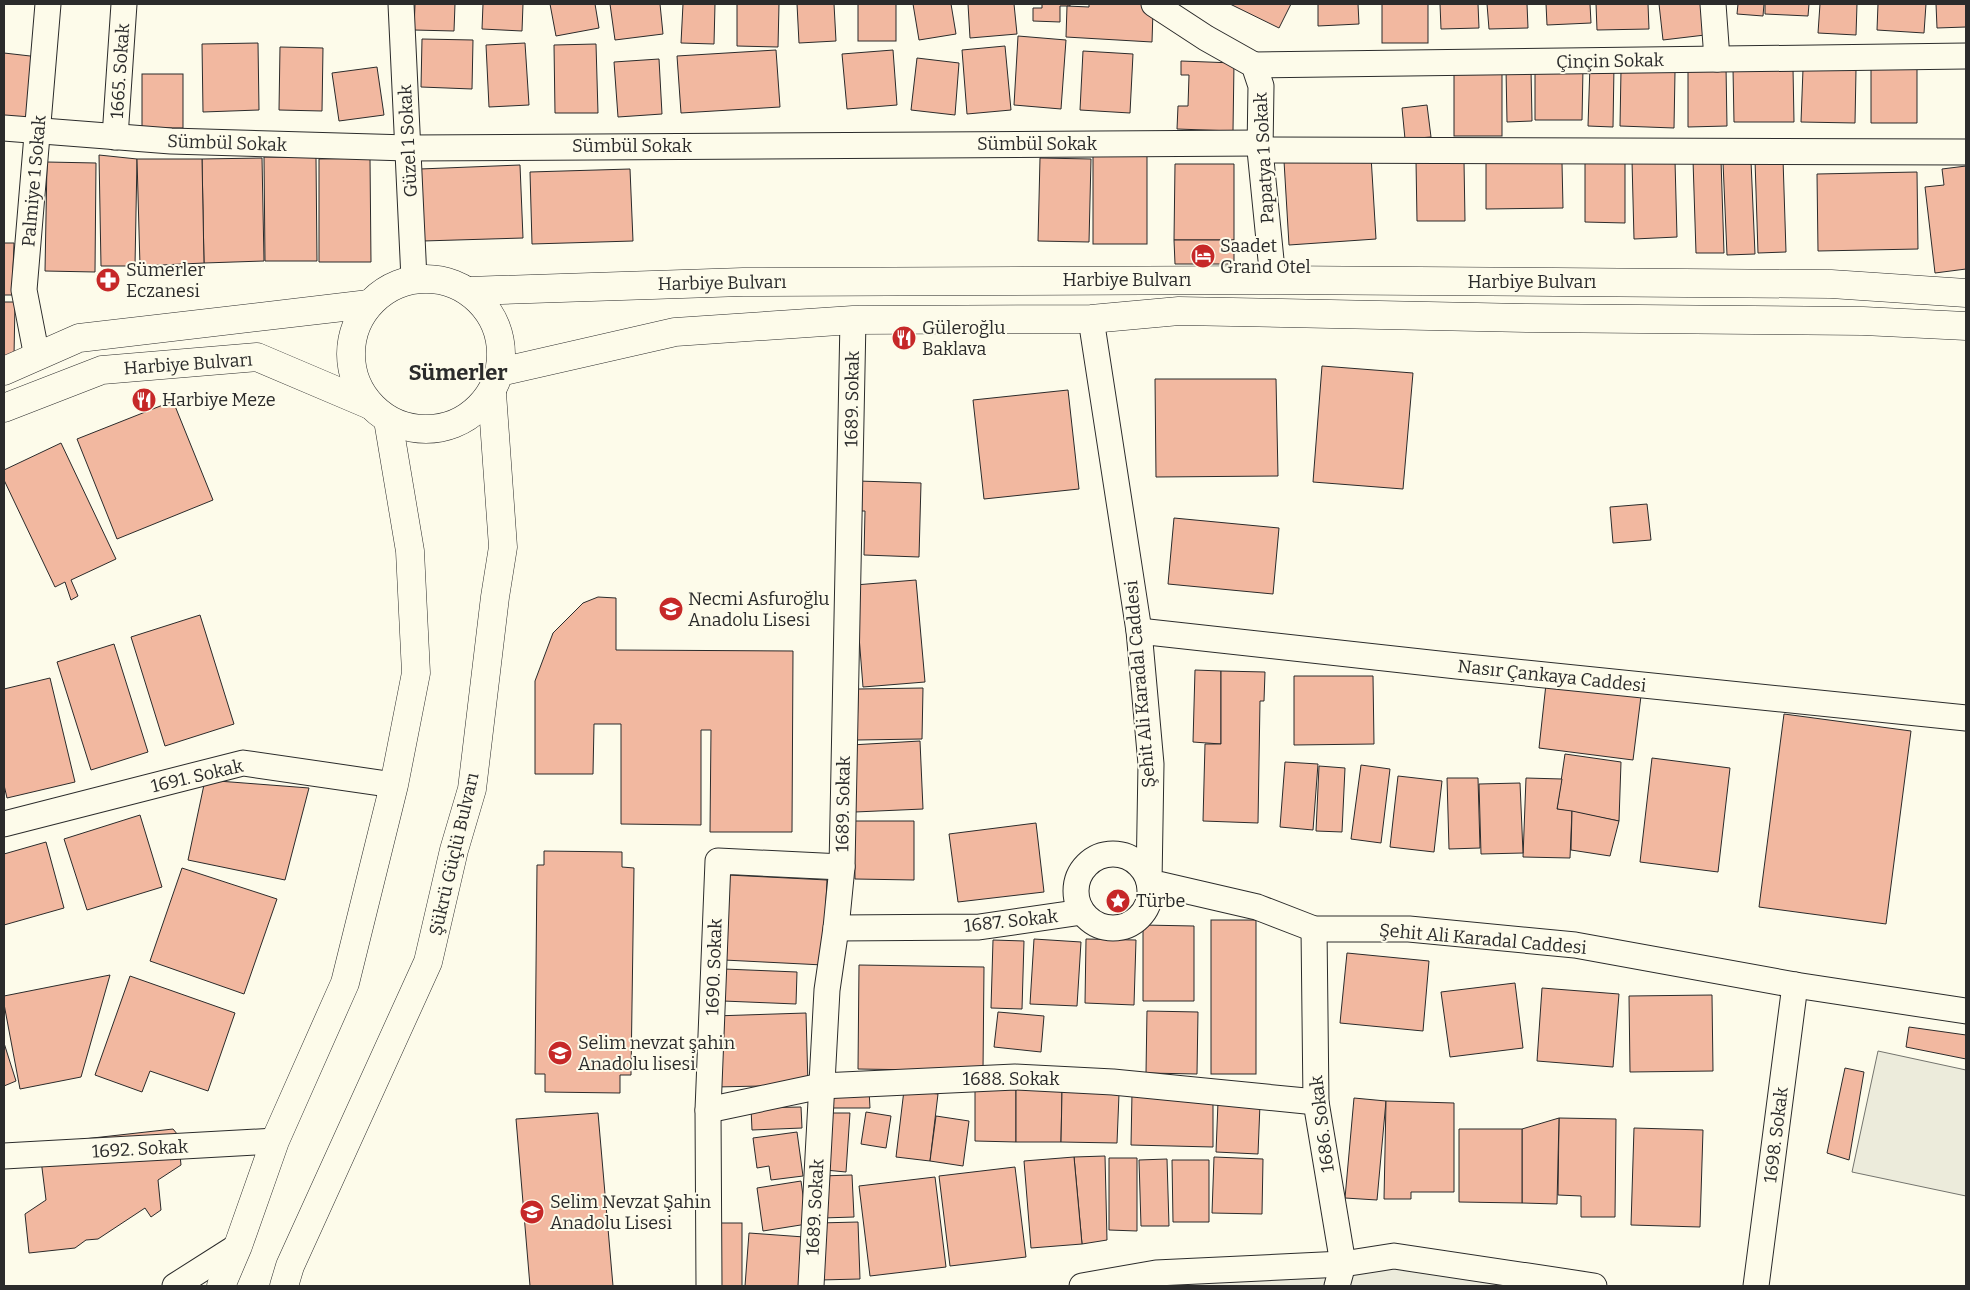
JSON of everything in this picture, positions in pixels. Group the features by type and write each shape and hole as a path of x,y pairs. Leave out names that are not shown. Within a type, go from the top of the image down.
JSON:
{"main road":[{"name":"Harbiye Bulvarı","path":"4,408 102,370 257,357 410,429 434,430 456,424 476,411 496,382 502,349 496,327 485,307 468,291 451,282 433,278 414,279 397,284 382,292 369,304 357,323 351,344 351,366 358,387 379,413"},
{"name":"Harbiye Bulvarı","path":"468,291 743,282 1273,280 1831,284 1966,292"},
{"name":"Harbiye Bulvarı","path":"4,371 79,338 369,304"},
{"name":"Harbiye Bulvarı","path":"496,382 675,332 853,320 1091,319 1179,311 1517,318 1863,321 1966,326"},
{"name":"Şükrü Güçlü Bulvarı","path":"289,1280 428,962 454,850 472,789 495,597 503,548 496,382"},
{"path":"221,1286 238,1246 275,1142 346,984 394,784 416,673 410,551 379,413"}],"street":[{"name":"Palmiye 1 Sokak","path":"37,357 24,290 48,4"},
{"name":"1665. Sokak","path":"114,137 124,4"},
{"name":"Güzel 1 Sokak","path":"401,4 414,279"},
{"path":"1154,4 1206,38 1254,65"},
{"path":"1713,4 1717,59"},
{"name":"Çinçin Sokak","path":"1254,65 1966,56"},
{"name":"Papatya 1 Sokak","path":"1254,65 1261,86 1260,146 1273,280"},
{"name":"Sümbül Sokak","path":"4,128 171,142 408,148 1260,146 1966,152"},
{"name":"Şehit Ali Karadal Caddesi","path":"1091,319 1139,631 1150,764 1149,882 1257,907 1314,929 1409,929 1575,946 1966,1011"},
{"name":"1689. Sokak","path":"811,1286 827,990 842,867 853,320"},
{"name":"Nasır Çankaya Caddesi","path":"1139,631 1457,666 1966,718"},
{"name":"1691. Sokak","path":"4,824 243,763 394,784"},
{"path":"1082,912 1076,900 1076,887 1079,875 1087,864 1097,857 1110,854 1123,855 1135,861 1144,870 1149,882"},
{"name":"1690. Sokak","path":"709,1286 708,1110 718,862 842,867"},
{"name":"1687. Sokak","path":"836,928 979,927 1082,912 1090,921 1100,926 1111,929 1122,928 1133,923 1142,915 1148,905 1150,894 1149,882"},
{"name":"1686. Sokak","path":"1314,929 1316,1102 1340,1275"},
{"name":"1698. Sokak","path":"1756,1286 1795,984"},
{"name":"1688. Sokak","path":"708,1110 821,1086 1015,1077 1113,1082 1316,1102"},
{"name":"1692. Sokak","path":"4,1156 275,1142"},
{"path":"175,1286 238,1246"},
{"path":"1082,1286 1156,1273 1340,1275 1394,1256 1594,1286"}],"shaded area":[{"path":"1878,1051 1966,1070 1966,1196 1852,1172"},
{"path":"1343,1264 1594,1286 1166,1286"}],"building":[{"path":"415,4 455,4 454,31 414,30"},
{"path":"483,4 523,4 522,31 482,29"},
{"path":"550,4 595,4 599,28 556,36"},
{"path":"610,4 660,4 663,34 615,40"},
{"path":"683,4 715,4 714,44 681,43"},
{"path":"737,4 779,4 778,47 737,46"},
{"path":"797,4 834,4 836,41 799,43"},
{"path":"858,4 896,4 896,41 858,41"},
{"path":"913,4 951,4 956,34 919,40"},
{"path":"968,4 1014,4 1017,34 970,38"},
{"path":"1042,4 1070,4 1070,6 1060,6 1060,22 1033,21 1033,8 1042,8"},
{"path":"1089,4 1145,4 1153,10 1152,42 1066,37 1067,6 1089,7"},
{"path":"1230,4 1291,4 1279,28"},
{"path":"1318,4 1358,4 1359,24 1318,26"},
{"path":"1382,4 1428,4 1428,43 1382,43"},
{"path":"1440,4 1478,4 1479,28 1441,29"},
{"path":"1487,4 1527,4 1528,28 1489,29"},
{"path":"1546,4 1590,4 1591,23 1547,25"},
{"path":"1596,4 1648,4 1649,29 1597,30"},
{"path":"1659,4 1702,4 1705,35 1663,40"},
{"path":"1738,4 1764,4 1763,16 1737,14"},
{"path":"1765,4 1809,4 1808,16 1765,14"},
{"path":"1820,4 1857,4 1856,35 1818,33"},
{"path":"1878,4 1926,4 1924,33 1877,30"},
{"path":"1936,4 1966,4 1966,27 1937,28"},
{"path":"1018,36 1066,40 1061,109 1014,105"},
{"path":"422,39 473,40 472,89 421,87"},
{"path":"258,43 259,110 203,112 202,44"},
{"path":"525,43 529,105 489,107 486,45"},
{"path":"596,44 598,113 555,113 554,45"},
{"path":"1005,46 1011,110 967,114 962,50"},
{"path":"280,47 323,48 322,111 279,110"},
{"path":"776,50 780,107 681,113 677,56"},
{"path":"893,50 897,105 847,109 842,54"},
{"path":"1083,51 1133,54 1130,113 1080,110"},
{"path":"4,53 39,57 33,123 4,120"},
{"path":"917,58 959,63 955,115 911,110"},
{"path":"659,59 662,114 618,117 614,62"},
{"path":"1181,61 1234,63 1233,131 1177,129 1178,106 1188,106 1189,75 1181,75"},
{"path":"1871,62 1917,63 1917,123 1871,123"},
{"path":"1590,65 1614,66 1613,127 1588,126"},
{"path":"377,67 384,115 339,121 332,73"},
{"path":"1535,67 1583,68 1582,120 1535,120"},
{"path":"1726,67 1727,126 1688,127 1688,68"},
{"path":"1793,68 1794,122 1734,122 1733,69"},
{"path":"1506,69 1531,69 1532,121 1507,122"},
{"path":"1803,69 1856,70 1855,123 1801,122"},
{"path":"1621,70 1675,72 1674,128 1620,126"},
{"path":"1454,71 1502,71 1502,136 1454,136"},
{"path":"142,74 183,74 183,128 142,128"},
{"path":"1427,105 1431,137 1405,139 1402,108"},
{"path":"1093,154 1147,154 1147,244 1093,244"},
{"path":"99,155 137,159 135,266 101,266"},
{"path":"1371,156 1376,239 1289,245 1284,161"},
{"path":"264,157 316,157 317,261 265,261"},
{"path":"262,158 264,261 204,263 202,159"},
{"path":"370,158 371,262 319,262 319,159"},
{"path":"1040,158 1091,159 1089,242 1038,241"},
{"path":"137,159 202,159 204,263 140,266"},
{"path":"1783,159 1786,252 1758,253 1755,160"},
{"path":"1585,160 1625,160 1625,223 1585,222"},
{"path":"1693,160 1721,160 1724,253 1696,253"},
{"path":"1416,161 1464,161 1465,221 1417,221"},
{"path":"1632,161 1675,161 1677,237 1634,239"},
{"path":"1751,161 1755,254 1727,255 1723,162"},
{"path":"47,162 96,163 95,272 45,271"},
{"path":"1486,163 1562,163 1563,208 1486,209"},
{"path":"1175,164 1234,164 1234,240 1174,240"},
{"path":"520,165 523,238 423,241 420,169"},
{"path":"1966,166 1966,269 1935,273 1925,187 1944,185 1942,169"},
{"path":"630,169 633,241 532,244 530,172"},
{"path":"1917,172 1918,249 1818,251 1817,174"},
{"path":"1174,240 1234,240 1234,264 1175,264"},
{"path":"4,243 14,243 12,295 4,295"},
{"path":"4,302 15,302 14,356 4,358"},
{"path":"1322,366 1413,373 1403,489 1313,482"},
{"path":"1155,379 1276,379 1278,476 1156,477"},
{"path":"1068,390 1079,489 984,499 973,400"},
{"path":"173,401 213,500 117,539 77,439"},
{"path":"61,443 116,559 71,580 78,596 71,600 65,582 55,587 4,480 4,470"},
{"path":"858,481 921,483 919,557 864,555 865,511 857,511"},
{"path":"1647,504 1651,540 1613,543 1610,507"},
{"path":"1174,518 1279,528 1273,594 1168,584"},
{"path":"916,580 925,682 863,687 855,585"},
{"path":"598,597 616,598 616,650 793,651 792,832 710,832 711,730 701,730 701,825 621,824 621,724 594,724 593,774 535,774 535,681 553,633 583,603"},
{"path":"200,615 234,724 165,746 131,637"},
{"path":"114,644 148,752 91,770 57,662"},
{"path":"1195,670 1221,671 1221,744 1193,742"},
{"path":"1221,671 1265,672 1264,701 1260,701 1258,823 1203,821 1205,744 1221,744"},
{"path":"1294,676 1373,676 1374,744 1294,745"},
{"path":"50,678 75,782 7,798 4,785 4,689"},
{"path":"1546,684 1641,696 1633,760 1539,748"},
{"path":"923,688 922,739 857,740 858,689"},
{"path":"1784,714 1911,731 1886,924 1759,907"},
{"path":"920,741 923,809 855,812 851,745"},
{"path":"1565,754 1621,762 1619,821 1557,809"},
{"path":"1652,758 1730,768 1718,872 1640,862"},
{"path":"1285,762 1318,764 1313,830 1280,827"},
{"path":"1361,765 1390,769 1381,843 1351,839"},
{"path":"1319,766 1345,768 1342,832 1316,831"},
{"path":"1398,776 1442,781 1434,852 1390,847"},
{"path":"1447,778 1478,778 1480,848 1449,849"},
{"path":"1526,778 1562,779 1557,809 1572,811 1570,858 1523,857"},
{"path":"205,780 309,788 285,880 188,860"},
{"path":"1520,783 1523,853 1481,854 1479,784"},
{"path":"1572,811 1619,821 1610,856 1571,850"},
{"path":"140,815 162,887 87,910 64,839"},
{"path":"854,821 914,821 914,880 855,879"},
{"path":"1036,823 1044,892 958,902 949,834"},
{"path":"46,842 64,908 4,925 4,854"},
{"path":"544,851 622,852 622,867 634,868 631,1075 620,1075 620,1093 545,1092 545,1074 535,1074 537,865 544,865"},
{"path":"182,868 277,899 244,994 150,961"},
{"path":"728,875 827,880 823,965 724,960"},
{"path":"1211,920 1256,920 1256,1074 1211,1074"},
{"path":"1143,925 1194,926 1194,1001 1143,1001"},
{"path":"1034,939 1081,942 1077,1006 1030,1004"},
{"path":"1086,939 1136,940 1134,1005 1085,1003"},
{"path":"993,940 1024,941 1022,1009 991,1008"},
{"path":"1347,953 1429,961 1423,1031 1340,1023"},
{"path":"859,965 984,967 983,1071 858,1069"},
{"path":"724,969 797,972 796,1004 723,1001"},
{"path":"110,975 81,1077 20,1089 4,996"},
{"path":"130,976 235,1013 208,1091 150,1071 142,1092 95,1075"},
{"path":"1515,983 1523,1048 1450,1057 1441,992"},
{"path":"1542,988 1619,994 1613,1067 1537,1061"},
{"path":"1712,995 1713,1071 1630,1072 1629,996"},
{"path":"1147,1011 1198,1012 1197,1074 1146,1073"},
{"path":"998,1012 1044,1016 1041,1052 994,1047"},
{"path":"806,1013 808,1085 716,1087 714,1016"},
{"path":"1909,1027 1966,1035 1966,1059 1906,1047"},
{"path":"4,1043 16,1081 4,1086"},
{"path":"1845,1068 1864,1072 1849,1160 1827,1153"},
{"path":"975,1089 1016,1089 1016,1142 975,1141"},
{"path":"1016,1089 1062,1091 1061,1142 1016,1142"},
{"path":"869,1090 870,1108 830,1108 829,1091"},
{"path":"904,1090 938,1094 930,1161 896,1157"},
{"path":"1062,1091 1119,1094 1117,1143 1061,1142"},
{"path":"1132,1093 1213,1095 1213,1147 1131,1145"},
{"path":"1354,1098 1386,1101 1377,1200 1345,1198"},
{"path":"1386,1101 1454,1103 1454,1192 1411,1192 1411,1199 1384,1199"},
{"path":"1218,1102 1260,1104 1258,1154 1216,1152"},
{"path":"801,1107 802,1128 752,1130 751,1108"},
{"path":"866,1112 891,1116 886,1148 861,1144"},
{"name":"Selim Nevzat Şahin Anadolu Lisesi","path":"598,1113 613,1286 530,1286 516,1119"},
{"path":"825,1113 850,1113 846,1172 825,1170"},
{"path":"936,1116 969,1121 963,1166 930,1161"},
{"path":"1559,1118 1616,1119 1615,1217 1581,1217 1581,1196 1558,1195"},
{"path":"1559,1118 1557,1204 1522,1203 1522,1129"},
{"path":"1634,1128 1703,1130 1700,1227 1631,1225"},
{"path":"173,1129 178,1135 181,1165 158,1180 161,1210 151,1217 145,1208 98,1239 86,1240 75,1248 29,1253 25,1214 46,1200 39,1144"},
{"path":"1459,1129 1522,1129 1522,1203 1459,1202"},
{"path":"797,1132 803,1176 771,1180 769,1166 757,1168 753,1138"},
{"path":"1105,1156 1107,1240 1082,1244 1074,1157"},
{"path":"1074,1157 1082,1244 1031,1248 1024,1161"},
{"path":"1214,1157 1263,1159 1262,1214 1212,1213"},
{"path":"1109,1158 1137,1158 1137,1231 1109,1230"},
{"path":"1167,1159 1169,1226 1141,1226 1139,1160"},
{"path":"1172,1160 1209,1160 1209,1222 1173,1222"},
{"path":"1015,1167 1026,1257 950,1266 939,1176"},
{"path":"852,1175 854,1217 822,1218 821,1176"},
{"path":"935,1177 946,1267 870,1276 859,1186"},
{"path":"801,1181 807,1224 763,1231 757,1188"},
{"path":"858,1222 860,1279 820,1280 818,1223"},
{"path":"711,1223 742,1223 742,1286 711,1286"},
{"path":"749,1233 804,1237 808,1286 745,1286"}],"place":[{"name":"Saadet Grand Otel","path":"1203,256"},
{"name":"Sümerler Eczanesi","path":"108,280"},
{"name":"Güleroğlu Baklava","path":"904,338"},
{"name":"Harbiye Meze","path":"144,400"},
{"name":"Necmi Asfuroğlu Anadolu Lisesi","path":"671,609"},
{"name":"Türbe","path":"1118,901"},
{"name":"Selim nevzat şahin Anadolu lisesi","path":"560,1053"},
{"name":"Selim Nevzat Şahin Anadolu Lisesi","path":"532,1212"}],"district":[{"name":"Sümerler","path":"458,372"}]}
